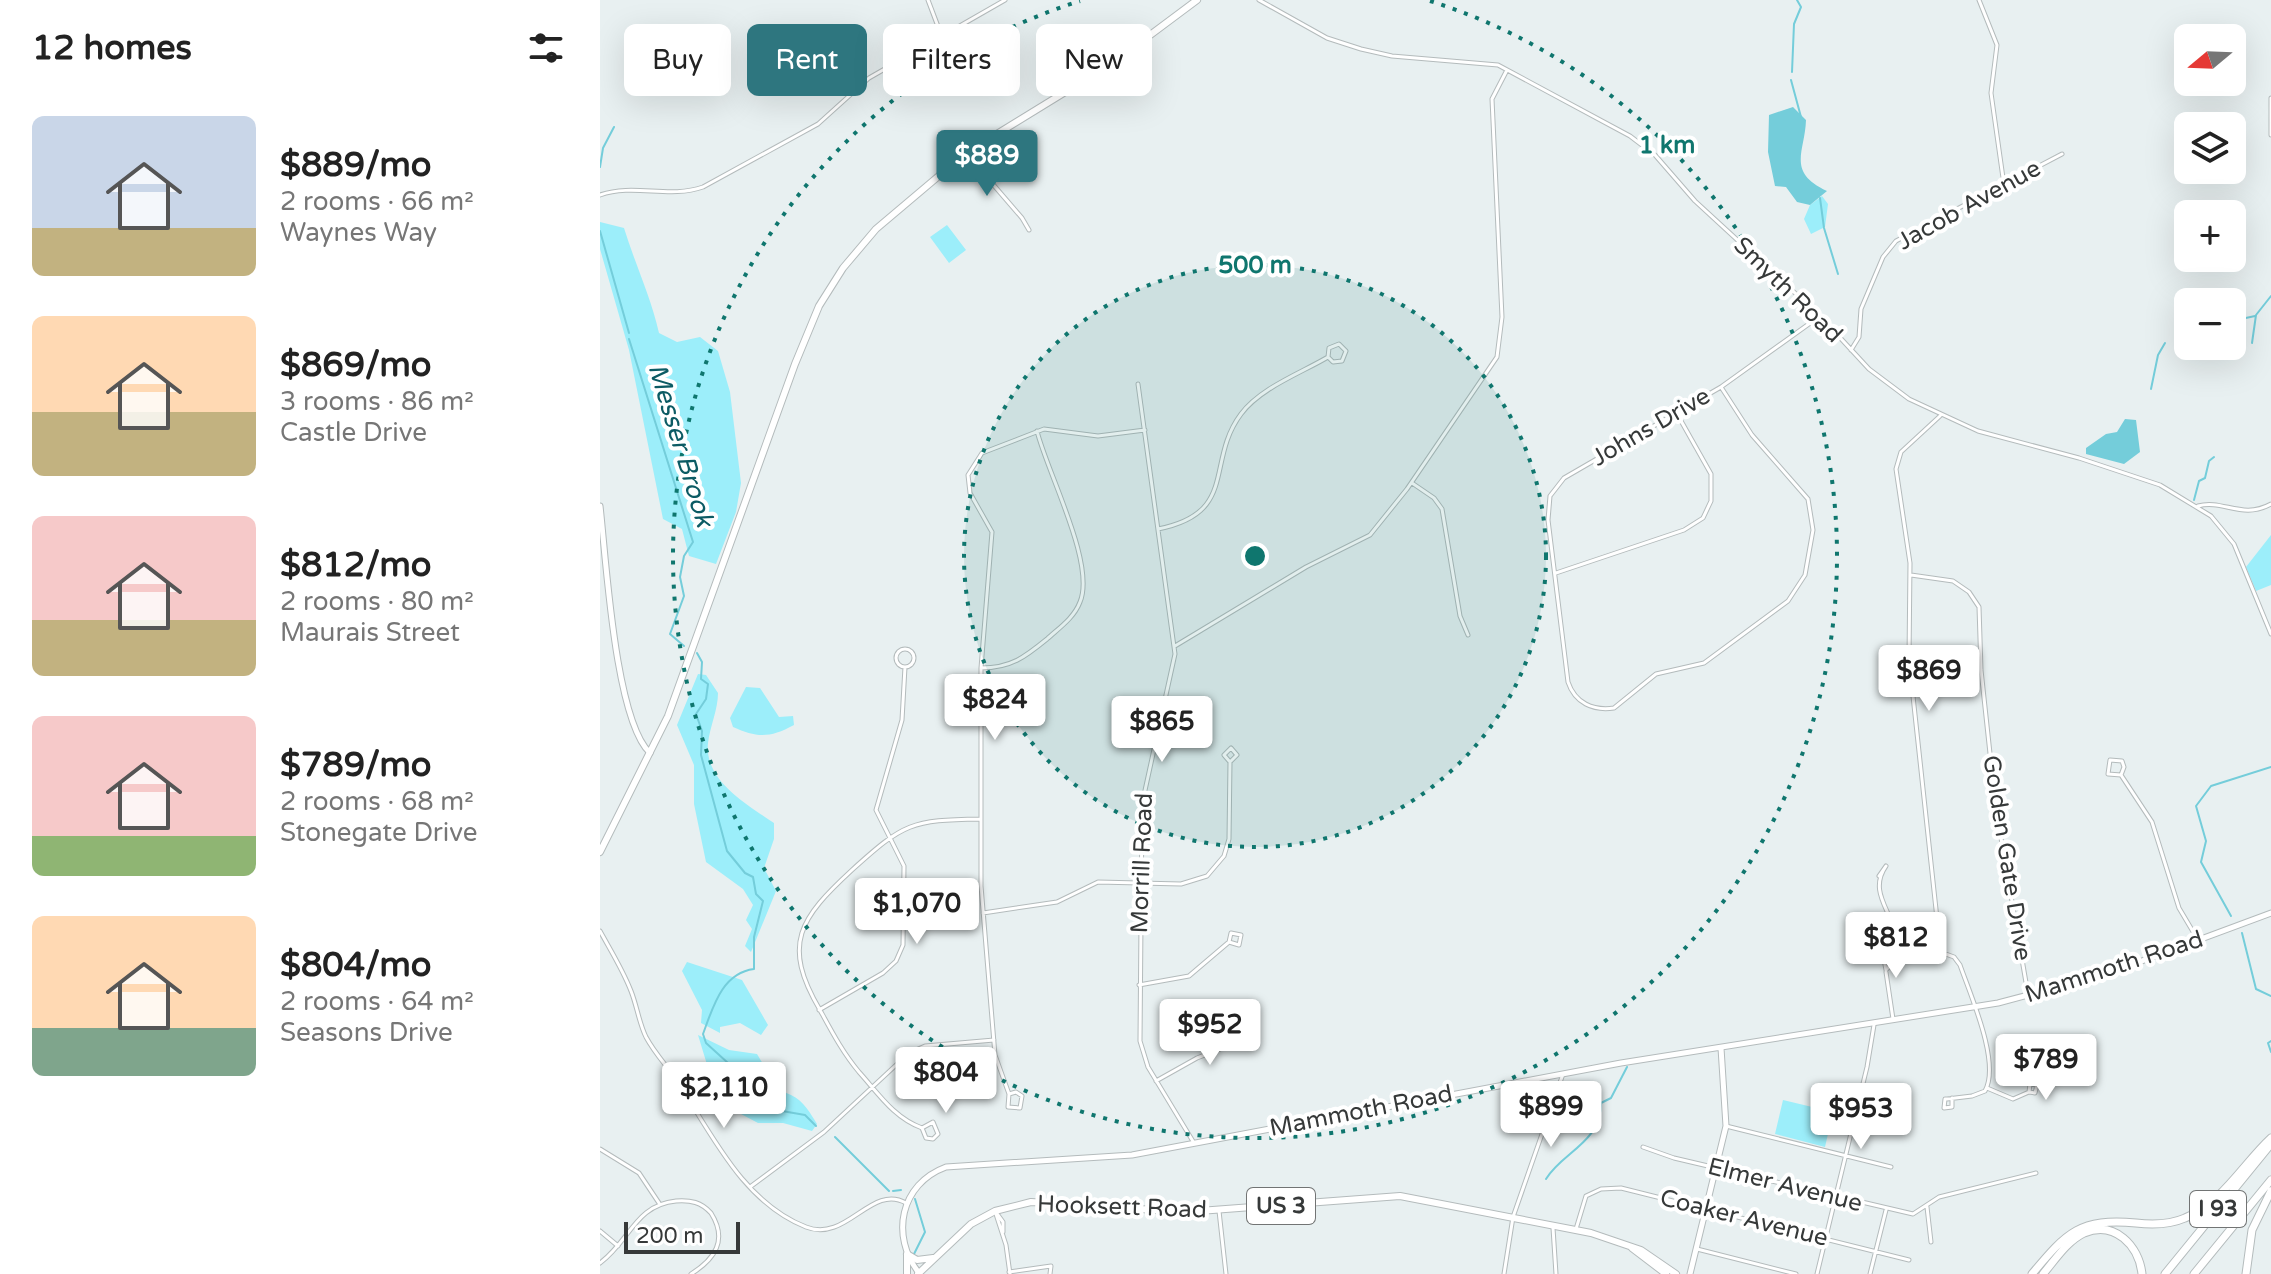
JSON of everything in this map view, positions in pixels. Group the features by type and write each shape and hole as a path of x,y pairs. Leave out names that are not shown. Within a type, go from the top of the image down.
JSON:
{"highway":[{"path":"2032,1274 2066,1235 2082,1225 2108,1221 2158,1225 2184,1219 2201,1210 2271,1141"},
{"name":"I 93","path":"2165,1274 2271,1141"},
{"name":"I 93","path":"2194,1274 2271,1180"},
{"path":"2246,1274 2252,1230 2271,1191"},
{"path":"2043,1274 2075,1239 2096,1230 2121,1236 2132,1243 2142,1274"}],"main road":[{"path":"600,852 651,753 819,306 843,268 876,229 966,153 1114,62 1197,0"},
{"path":"600,506 621,686 638,736 651,753"},
{"name":"Mammoth Road","path":"906,1203 926,1177 954,1165 1106,1158 1563,1074 2028,997 2104,975 2271,913"},
{"path":"1690,1274 1726,1126 1721,1048"},
{"name":"Hooksett Road","path":"919,1273 965,1229 995,1211 1046,1201 1168,1211 1219,1211 1400,1196 1576,1229 1651,1255 1676,1274"},
{"path":"906,1203 902,1228 907,1274"},
{"name":"Hooksett Road","path":"1632,1248 1666,1274"},
{"path":"907,1254 917,1260 933,1258"},
{"path":"907,1254 919,1273"}],"street":[{"path":"928,0 937,24"},
{"path":"964,24 1005,0"},
{"name":"Smyth Road","path":"1259,0 1313,31 1350,46 1392,56 1483,62 1508,69 1641,143 1710,216 1820,316 1883,381 1940,416 1978,431 2152,481 2198,506 2218,522 2234,544 2271,634"},
{"path":"1979,0 1997,45 1991,93 2004,185"},
{"path":"1175,646 1308,566 1363,541 1385,519 1412,483 1500,348 1501,272 1492,99 1508,69"},
{"path":"600,195 622,188 685,192 703,187 818,124 869,78 883,70"},
{"path":"2271,98 2271,135"},
{"path":"966,153 1029,230"},
{"name":"Jacob Avenue","path":"1851,350 1856,344 1858,317 1879,265 1896,241 2062,154"},
{"name":"Johns Drive","path":"1721,387 1735,413 1804,492 1811,508 1808,562 1794,595 1704,663 1656,674 1618,706 1605,709 1587,705 1571,691 1548,520 1554,488 1564,478 1721,387 1820,316"},
{"path":"1333,344 1342,346 1346,351 1339,362 1328,357 1333,344"},
{"path":"1158,529 1192,519 1211,501 1233,427 1249,405 1328,357"},
{"name":"Morrill Road","path":"1138,384 1175,646 1173,672 1143,786 1140,1041 1156,1081 1194,1143"},
{"path":"1556,573 1684,530 1703,518 1711,501 1711,474 1676,412"},
{"path":"1940,416 1907,445 1898,460 1897,492 1911,575 1909,659 1940,942 1943,953 1954,957 1960,965 1974,1007 1987,1051 1987,1088"},
{"path":"1009,1094 1021,1095 1022,1107 1015,1110 1008,1107 1009,1094 998,1069 983,913 981,668 992,532 970,493 968,475 982,453 1037,431 1053,428 1098,436 1145,430"},
{"path":"981,668 1004,667 1021,660 1072,615 1084,590 1080,559 1037,431"},
{"path":"1412,483 1429,493 1442,509 1460,616 1468,635"},
{"path":"2198,506 2206,504 2245,511 2271,504"},
{"name":"Golden Gate Drive","path":"1911,575 1953,581 1969,592 1979,607 1981,670 1996,809 2028,997"},
{"path":"819,1010 883,973 901,950 905,932 905,872 902,855 878,818 876,804 902,720 905,667 914,658 910,650 904,649 896,659 905,667"},
{"path":"2110,760 2122,761 2124,770 2121,775 2108,774 2110,760"},
{"path":"983,913 1057,902 1098,882 1190,883 1207,876 1219,864 1229,839 1230,762"},
{"path":"2121,775 2152,822 2179,908 2198,940"},
{"path":"922,1128 933,1122 939,1132 928,1139 922,1128 900,1118 844,1053 800,969 802,929 821,898 890,836 925,820 981,819"},
{"path":"1879,876 1880,899 1900,957 1886,970"},
{"path":"600,931 630,989 646,1036 750,1187 790,1219 819,1231 831,1230 882,1201 896,1199 906,1203"},
{"path":"1139,985 1189,976 1229,942"},
{"path":"1893,1019 1884,950 1894,946"},
{"path":"1817,1274 1856,1116 1874,1023"},
{"path":"1156,1081 1197,1058 1256,1035"},
{"path":"750,1187 824,1132 917,1048 994,1040"},
{"path":"1504,1274 1513,1217 1563,1074"},
{"path":"1987,1088 2010,1099 2029,1092"},
{"path":"1952,1098 1975,1096 1987,1088"},
{"path":"1817,1106 1856,1116"},
{"path":"1726,1126 1891,1167"},
{"name":"Elmer Avenue","path":"1643,1147 1886,1210 1913,1214 1939,1197 2036,1173"},
{"path":"600,1149 639,1173 659,1203"},
{"name":"Coaker Avenue","path":"1576,1229 1582,1200 1601,1189 1621,1188 1909,1260"},
{"path":"600,1263 618,1246 641,1214 659,1203 688,1201 705,1206 719,1229 717,1251 706,1265 691,1274"},
{"path":"1927,1207 1931,1242"},
{"path":"1870,1274 1886,1210"},
{"path":"995,1211 996,1223 1003,1233 1010,1273 1051,1266 1050,1274"},
{"path":"1219,1211 1226,1274"},
{"path":"1553,1225 1556,1274"},
{"path":"600,1231 618,1246"},
{"path":"1697,1249 1796,1274"}],"shaded area":[{"path":"1793,107 1806,120 1802,169 1814,184 1827,191 1810,205 1797,202 1786,187 1775,186 1768,152 1769,115"},
{"path":"1822,196 1828,204 1825,227 1811,234 1804,219 1810,205"},
{"path":"600,222 624,228 659,333 677,342 700,337 718,351 730,392 741,483 736,512 716,564 689,556 682,529 663,519 629,350 600,249"},
{"path":"947,225 966,250 949,263 930,237"},
{"path":"2125,419 2136,420 2140,452 2124,464 2086,454 2086,448 2106,434 2117,432"},
{"path":"2271,535 2271,585 2256,591 2246,567"},
{"path":"698,674 706,675 718,693 708,743 713,769 741,800 774,823 774,839 764,868 776,891 751,952 745,946 752,929 746,920 753,905 743,889 706,862 694,804 694,765 677,725"},
{"path":"746,687 760,688 779,717 793,716 794,725 764,735 733,727 730,718"},
{"path":"687,962 742,980 768,1025 761,1035 740,1023 720,1027 720,1033 701,1023 702,1010 682,971"},
{"path":"698,1035 729,1050 757,1054 766,1069 757,1078 803,1104 817,1124 812,1131 783,1123 758,1123 741,1114 728,1094 712,1081"},
{"path":"1783,1100 1833,1112 1825,1147 1775,1134"}],"waterway":[{"path":"1792,72 1794,24 1801,7 1797,0"},
{"path":"1791,80 1801,117"},
{"path":"600,167 603,148 614,127"},
{"path":"1820,198 1824,228 1838,274"},
{"name":"Messer Brook","path":"600,231 629,333"},
{"path":"2252,343 2256,315 2271,296"},
{"path":"2246,318 2255,316"},
{"name":"Messer Brook","path":"629,339 693,542 684,556 680,577 684,596 670,634 684,646"},
{"path":"2151,389 2158,355 2165,343"},
{"path":"2194,500 2199,481 2205,478 2209,461 2214,457"},
{"name":"Messer Brook","path":"697,653 702,662 701,679 708,684 706,699 696,714 702,731 701,755 727,851 745,873 753,877 756,894 763,901 754,937 754,969 743,972 726,984 703,1034 706,1043 728,1063 752,1100 765,1108 805,1115 816,1126"},
{"path":"2231,916 2201,862 2206,841 2196,806 2211,786 2271,767"},
{"path":"2242,933 2256,989 2271,996"},
{"path":"2271,1041 2268,1043 2271,1052"},
{"path":"1546,1179 1588,1138 1595,1128 1601,1103 1611,1098 1627,1067"},
{"name":"Messer Brook","path":"835,1137 889,1191"},
{"name":"Messer Brook","path":"893,1191 901,1190"},
{"name":"Messer Brook","path":"914,1254 925,1232 915,1199"}]}
